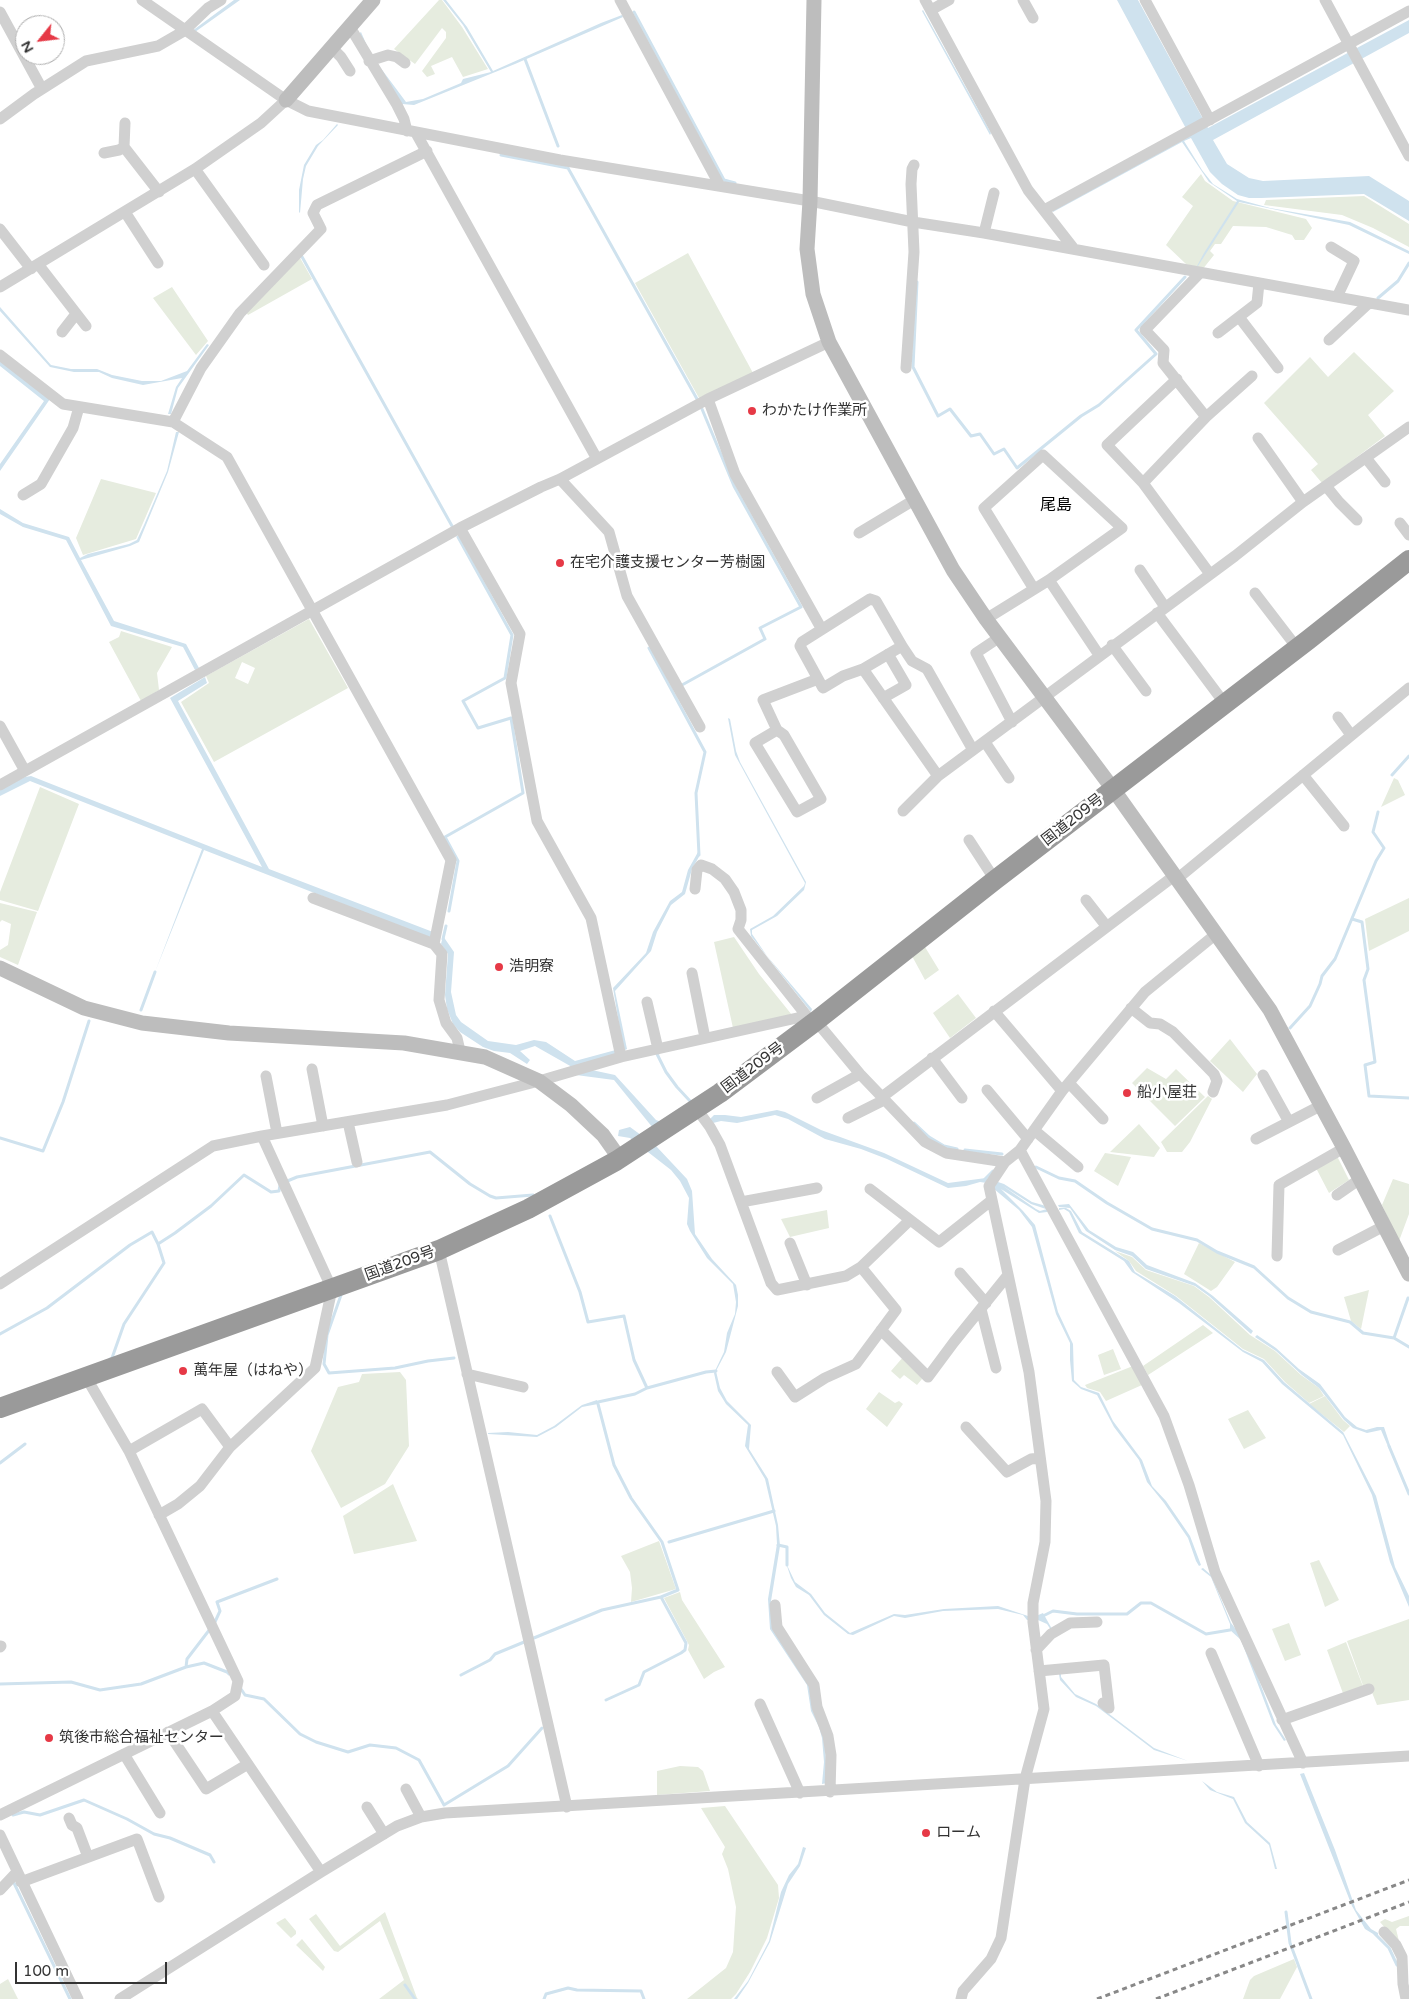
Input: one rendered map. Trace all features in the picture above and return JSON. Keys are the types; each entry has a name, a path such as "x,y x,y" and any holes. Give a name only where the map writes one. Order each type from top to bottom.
{"highway":[{"name":"国道209号","path":"0,1408 438,1250 528,1209 620,1159 696,1108 1298,648 1409,560"}],"street":[{"path":"142,0 184,31 286,100 308,111 560,160 810,201 913,222 984,233 1409,310"},
{"path":"0,119 42,89 86,62 158,46 184,31 208,8 222,0"},
{"path":"0,287 159,192 261,123 286,100 373,0"},
{"path":"620,0 720,186"},
{"path":"814,0 810,201 807,249 813,294 829,342 953,570 986,619 1176,877 1282,1031 1409,1274"},
{"path":"949,0 928,5 1028,190 1074,249"},
{"path":"1023,0 1033,18"},
{"path":"1145,0 1210,120"},
{"path":"1325,0 1409,156"},
{"path":"1044,210 1409,11"},
{"path":"0,12 42,89"},
{"path":"350,27 404,119 426,151 597,459"},
{"path":"332,48 341,56 350,71"},
{"path":"369,60 388,56 397,57 405,63"},
{"path":"124,124 124,147 159,192"},
{"path":"104,153 124,147"},
{"path":"173,422 201,368 240,313 321,229 313,212 317,205 426,151"},
{"path":"906,368 914,252 911,184 914,165"},
{"path":"195,169 264,265"},
{"path":"984,233 994,193"},
{"path":"125,212 158,263"},
{"path":"0,229 86,326"},
{"path":"1332,247 1354,261 1337,297"},
{"path":"1200,273 1145,330 1164,350 1163,363 1206,418"},
{"path":"1218,333 1257,303 1259,283"},
{"path":"1329,340 1370,303"},
{"path":"62,332 76,314"},
{"path":"1239,317 1278,368"},
{"path":"0,784 460,528 540,487 560,479 708,399 829,342"},
{"path":"0,355 63,404 173,422 227,457 451,860 434,944"},
{"path":"1143,483 1206,418 1252,376"},
{"path":"1176,379 1108,445 1143,483 1210,574"},
{"path":"708,399 735,474 821,628"},
{"path":"23,495 41,484 74,428 79,407"},
{"path":"903,811 938,776 1210,574 1303,502 1409,427"},
{"path":"1258,438 1303,502"},
{"path":"986,619 1034,589 1048,580 1122,528 1043,455 984,508 1034,589"},
{"path":"1366,458 1385,482"},
{"path":"560,479 610,532 628,596 700,728"},
{"path":"1326,486 1357,520"},
{"path":"859,533 914,500"},
{"path":"1400,523 1409,534"},
{"path":"460,528 520,634 511,684 537,821 591,918 620,1057"},
{"path":"1140,570 1161,610 1225,704"},
{"path":"1048,580 1099,655"},
{"path":"1255,593 1298,648"},
{"path":"902,646 864,669 843,676 822,688 800,646 802,642 821,628 870,598 876,601 912,661 926,669 973,750"},
{"path":"1000,637 976,653 1012,722"},
{"path":"1112,645 1146,691"},
{"path":"883,698 906,684 888,654"},
{"path":"864,669 938,776"},
{"path":"777,730 755,743 797,812 821,799 784,735 777,730 762,700 818,679"},
{"path":"848,1118 883,1098 994,1011 1176,877 1409,688"},
{"path":"1338,716 1351,735"},
{"path":"0,726 24,771"},
{"path":"985,742 1009,778"},
{"path":"1302,775 1344,826"},
{"path":"969,840 995,880"},
{"path":"695,889 697,870 702,865 712,869 725,879 734,892 741,910 741,920 738,929 811,1020 925,1142 946,1153 1005,1162"},
{"path":"313,898 434,944 442,954 439,1000 446,1023 457,1038 460,1051"},
{"path":"1086,900 1106,927"},
{"path":"961,1999 963,1991 991,1959 1001,1938 1025,1779 1044,1709 1036,1650 1033,1603 1045,1542 1046,1501 1028,1372 989,1186 1005,1162 1020,1150 1066,1087 1145,992 1216,934"},
{"path":"0,968 84,1008 142,1024 229,1033 404,1043 460,1051 485,1057 539,1082 571,1105 603,1135 620,1159"},
{"path":"692,973 706,1038"},
{"path":"647,1002 658,1049"},
{"path":"1131,1008 1150,1023 1160,1024 1173,1032 1214,1074 1218,1081 1213,1092"},
{"path":"994,1011 1066,1087 1103,1119"},
{"path":"0,1284 213,1146 277,1133 447,1105 539,1082 620,1057 706,1038 811,1020"},
{"path":"932,1058 962,1098"},
{"path":"312,1069 323,1126"},
{"path":"817,1098 860,1074"},
{"path":"1263,1075 1289,1122"},
{"path":"266,1076 277,1133"},
{"path":"987,1090 1030,1135 1078,1167"},
{"path":"1256,1139 1322,1105"},
{"path":"696,1108 720,1145 771,1283 777,1290 846,1276 861,1267 910,1220"},
{"path":"348,1122 356,1162"},
{"path":"159,1515 178,1504 200,1486 230,1447 315,1368 332,1288 262,1136"},
{"path":"1277,1256 1279,1185 1344,1148"},
{"path":"1020,1150 1164,1416 1189,1484 1215,1572 1303,1763"},
{"path":"1337,1194 1360,1179"},
{"path":"741,1202 817,1188"},
{"path":"870,1189 939,1242 992,1200"},
{"path":"1338,1250 1384,1226"},
{"path":"790,1243 807,1285"},
{"path":"438,1250 567,1807"},
{"path":"777,1372 795,1397 836,1372 856,1364 896,1310 861,1267"},
{"path":"960,1273 984,1306 996,1368"},
{"path":"881,1330 928,1377 1008,1275"},
{"path":"467,1374 523,1387"},
{"path":"0,1815 212,1711 235,1696 238,1680 130,1451 86,1376"},
{"path":"130,1451 202,1409 230,1447"},
{"path":"966,1427 1007,1472 1031,1460 1040,1458"},
{"path":"775,1605 778,1627 814,1685 817,1707 828,1736 831,1755 830,1792"},
{"path":"1036,1650 1051,1634 1070,1624 1097,1622"},
{"path":"1211,1653 1259,1766"},
{"path":"1039,1671 1104,1665 1110,1708 1103,1703"},
{"path":"1282,1720 1369,1689"},
{"path":"760,1704 800,1793"},
{"path":"212,1711 321,1872"},
{"path":"168,1732 206,1789 248,1764"},
{"path":"124,1754 160,1813"},
{"path":"120,1999 397,1826 421,1817 445,1813 830,1792 1409,1756"},
{"path":"406,1789 421,1817"},
{"path":"367,1807 384,1834"},
{"path":"69,1818 72,1825 77,1828 88,1857"},
{"path":"0,1835 78,1999"},
{"path":"0,1890 19,1877 88,1857 136,1839 159,1897"},
{"path":"1384,1932 1396,1945 1402,1957 1406,1999"}],"shaded area":[{"path":"439,0 442,0 462,27 488,69 463,77 452,57 431,66 435,74 427,77 422,71 446,38 446,32 442,28 415,64 394,49"},
{"path":"1201,174 1205,181 1233,201 1306,219 1312,228 1304,240 1295,240 1292,235 1266,227 1233,226 1221,244 1215,244 1210,251 1214,255 1202,270 1186,264 1166,245 1193,206 1182,197"},
{"path":"1364,196 1409,224 1409,247 1373,228 1342,215 1264,205 1266,200"},
{"path":"688,253 753,373 699,398 635,283"},
{"path":"299,256 312,279 248,315 246,312"},
{"path":"172,287 208,341 196,355 153,298"},
{"path":"1354,352 1394,391 1368,415 1385,436 1322,483 1311,470 1318,464 1264,403 1310,357 1328,377"},
{"path":"101,479 156,493 136,539 83,555 76,538"},
{"path":"309,619 348,688 214,762 181,702 209,683 206,676","holes":["242,662 255,668 248,684 235,678"]},
{"path":"121,631 172,647 157,673 159,690 141,701 109,642 119,637"},
{"path":"1394,778 1398,780 1405,795 1381,807"},
{"path":"40,787 79,804 38,911 0,900 0,892"},
{"path":"1409,898 1409,931 1369,951 1365,919"},
{"path":"0,903 37,912 18,965 0,957 0,950 8,945 11,924 2,920 0,922"},
{"path":"734,937 759,974 792,1015 733,1028 714,942"},
{"path":"925,947 939,970 925,980 912,956"},
{"path":"958,994 976,1018 950,1038 933,1013"},
{"path":"1230,1039 1257,1074 1243,1092 1210,1061"},
{"path":"1147,1068 1166,1079 1176,1069 1205,1097 1175,1126 1132,1083"},
{"path":"1208,1096 1212,1099 1190,1142 1182,1152 1167,1152 1161,1142"},
{"path":"1139,1124 1160,1148 1154,1157 1110,1152"},
{"path":"1105,1153 1131,1157 1118,1186 1094,1171"},
{"path":"1337,1156 1349,1180 1329,1193 1316,1168"},
{"path":"1393,1179 1409,1184 1409,1214 1399,1241 1382,1205"},
{"path":"827,1210 829,1228 790,1237 781,1219"},
{"path":"1199,1243 1235,1262 1217,1287 1211,1291 1184,1274"},
{"path":"1115,1251 1132,1257 1146,1270 1194,1286 1209,1297 1250,1335 1275,1351 1301,1375 1319,1388 1324,1396 1309,1403 1285,1382 1264,1359 1243,1349 1176,1296 1136,1271 1129,1261"},
{"path":"1369,1290 1361,1329 1351,1321 1344,1297"},
{"path":"1203,1325 1213,1333 1148,1375 1143,1366"},
{"path":"1113,1349 1121,1369 1104,1375 1098,1355"},
{"path":"904,1356 922,1379 917,1385 904,1375 900,1379 891,1371"},
{"path":"1133,1366 1142,1385 1106,1401 1100,1392 1087,1388 1085,1385"},
{"path":"400,1372 406,1380 409,1446 385,1484 341,1508 311,1451 338,1387 359,1382 362,1374"},
{"path":"879,1392 895,1403 899,1401 903,1404 887,1427 866,1409"},
{"path":"1325,1396 1343,1420 1350,1426 1344,1432 1309,1404"},
{"path":"1248,1410 1266,1438 1244,1449 1228,1419"},
{"path":"393,1484 417,1541 354,1554 343,1516"},
{"path":"659,1541 676,1589 631,1602 630,1572 621,1556"},
{"path":"1319,1560 1339,1600 1325,1607 1310,1563"},
{"path":"680,1592 682,1600 725,1667 704,1679 688,1650 689,1645 664,1598"},
{"path":"1409,1619 1409,1700 1377,1705 1371,1690 1365,1691 1347,1641"},
{"path":"1289,1623 1301,1655 1285,1661 1272,1629"},
{"path":"1346,1642 1364,1689 1344,1696 1327,1650"},
{"path":"680,1766 698,1767 703,1771 710,1791 657,1795 657,1771"},
{"path":"725,1806 778,1885 779,1898 767,1938 750,1972 736,1994 731,1999 687,1999 726,1968 733,1952 736,1907 728,1869 722,1854 725,1847 701,1808"},
{"path":"385,1912 418,1999 379,1999 404,1980 380,1921 338,1952 334,1951 309,1919 316,1914 340,1946"},
{"path":"1409,1916 1409,1926 1400,1926 1396,1929 1398,1943 1380,1922 1385,1919 1392,1922"},
{"path":"285,1918 296,1931 296,1934 291,1938 276,1923"},
{"path":"302,1939 325,1967 323,1971 296,1945"},
{"path":"1294,1959 1297,1967 1280,1999 1243,1999 1250,1980 1254,1976"},
{"path":"8,1979 18,1999 0,1999 0,1984"}],"water":[{"path":"234,0 240,0 195,32 192,31"},
{"path":"443,0 446,0 467,27 493,71 601,23 622,15 623,17 414,105 402,104 357,35 361,32 371,55 406,102 423,99 461,83 463,79 491,72 463,25"},
{"path":"1117,0 1138,0 1208,128 1409,20 1409,33 1213,140 1227,164 1249,178 1263,181 1369,176 1409,201 1409,221 1364,194 1261,198 1249,198 1238,195 1222,184 1210,172 1191,138 1184,141 1213,184 1237,199 1270,208 1350,222 1409,251 1409,254 1349,225 1239,202 1197,266 1237,201 1209,182 1182,142 1053,212 1051,209 1190,136"},
{"path":"922,11 991,133 990,135"},
{"path":"337,124 318,146 306,166 300,213 299,190 304,165 316,145"},
{"path":"0,307 51,365 71,369 97,369 112,375 142,381 161,381 187,371 207,344 209,345 178,388 171,414 168,414 176,387 182,378 143,385 112,378 99,372 74,372 50,367 0,311"},
{"path":"0,359 50,399 0,471 0,464 44,401 0,366"},
{"path":"176,432 179,432 168,472 139,542 81,560 114,621 186,644 199,668 195,670 183,647 111,626 66,540 23,527 0,514 0,509 23,523 69,537 80,558 88,554 129,544 137,540 167,471"},
{"path":"205,677 207,683 178,701 269,869 433,932 430,938 204,850 155,972 202,849 30,781 0,796 0,790 25,777 31,776 262,867 170,698"},
{"path":"728,718 730,719 740,762 806,882 804,890 777,916 752,930 752,934 767,956 812,1009 811,1012 751,936 750,929 773,916 805,883 735,755"},
{"path":"698,852 700,855 692,869 685,894 671,905 657,932 651,951 615,991 627,1049 587,1069 615,1075 656,1120 664,1123 653,1128 614,1080 576,1075 572,1067 535,1046 520,1051 530,1060 527,1064 510,1053 494,1051 483,1047 460,1032 453,1024 447,1009 445,995 448,954 441,944 443,936 454,952 451,992 456,1015 461,1022 488,1041 516,1045 534,1040 546,1042 575,1061 623,1048 613,988 646,953 653,932 670,901 682,892 688,870"},
{"path":"777,1110 821,1130 884,1153 948,1183 986,1178 1004,1184 1032,1202 1046,1206 1046,1209 1031,1204 1003,1186 1036,1209 1040,1211 1047,1209 1047,1212 1039,1213 1001,1189 1035,1225 1058,1312 1073,1344 1074,1380 1081,1387 1099,1393 1113,1421 1142,1460 1152,1486 1166,1501 1190,1536 1201,1565 1199,1566 1196,1561 1188,1538 1147,1482 1139,1460 1114,1427 1097,1395 1081,1389 1072,1381 1070,1343 1056,1314 1032,1227 1019,1210 987,1183 980,1182 948,1188 887,1159 861,1149 825,1139 788,1119 775,1115 737,1123 721,1121 713,1123 710,1119 714,1115 741,1117"},
{"path":"630,1127 656,1146 687,1179 692,1191 695,1234 712,1259 736,1285 738,1306 726,1352 716,1371 720,1388 727,1401 751,1425 749,1449 768,1479 778,1525 780,1546 771,1601 772,1628 807,1680 825,1740 827,1783 822,1784 824,1762 822,1738 811,1711 807,1685 770,1629 768,1599 777,1544 776,1526 765,1479 745,1446 748,1425 726,1404 718,1391 714,1373 724,1352 727,1333 735,1314 736,1302 733,1284 707,1258 690,1231 687,1224 689,1198 680,1181 671,1170 630,1138 618,1136 619,1130"},
{"path":"1069,1204 1089,1230 1116,1247 1133,1252 1147,1265 1195,1283 1253,1331 1251,1334 1209,1296 1195,1286 1146,1269 1132,1256 1115,1250 1086,1231 1070,1208 1059,1207 1058,1205"},
{"path":"1059,1208 1066,1208 1071,1211 1082,1232 1129,1261 1135,1272 1175,1296 1243,1350 1264,1360 1284,1382 1343,1432 1376,1496 1395,1567 1409,1596 1409,1607 1390,1562 1372,1495 1343,1435 1282,1384 1262,1362 1243,1352 1179,1303 1132,1272 1124,1261 1079,1233 1069,1212 1064,1209 1059,1210"},
{"path":"1257,1335 1320,1384 1345,1417 1357,1427 1366,1430 1384,1427 1391,1448 1389,1449 1381,1430 1367,1433 1353,1428 1344,1420 1319,1388 1276,1351 1255,1337"},
{"path":"597,1400 598,1404 582,1407 556,1427 537,1437 488,1434 508,1432 537,1435 554,1426 582,1405"},
{"path":"786,1563 795,1582 811,1594 825,1613 850,1633 894,1614 905,1615 944,1609 998,1606 1028,1616 1036,1616 1043,1613 1052,1629 1047,1624 1038,1620 1027,1620 1023,1615 998,1609 943,1611 905,1618 894,1616 853,1635 848,1634 824,1615 809,1595 796,1587"},
{"path":"1203,1568 1211,1575 1231,1623 1243,1638 1276,1725 1286,1740 1284,1741 1273,1724 1241,1640 1230,1630 1230,1624 1211,1577 1201,1569"},
{"path":"1059,1674 1061,1674 1061,1677 1075,1694 1096,1704 1154,1748 1188,1761 1154,1750 1096,1706 1076,1697 1060,1680"},
{"path":"1304,1773 1335,1850 1356,1910 1371,1929 1378,1933 1378,1937 1365,1929 1352,1906 1300,1774"},
{"path":"1202,1781 1217,1792 1234,1797 1247,1822 1270,1843 1277,1869 1275,1869 1269,1845 1245,1823 1233,1799 1210,1790"},
{"path":"803,1847 806,1848 800,1866 788,1884 770,1942 748,1983 737,1999 734,1999 748,1981 769,1941 781,1892 789,1875 798,1864"}],"waterway":[{"path":"634,12 724,180 735,183"},
{"path":"525,59 558,146"},
{"path":"501,155 568,168 697,399"},
{"path":"301,255 452,526"},
{"path":"1378,298 1398,281 1409,263"},
{"path":"917,282 913,367 938,416 950,409 971,436 980,434 994,454 1004,449 1017,468 1081,416 1099,405 1156,354 1136,330 1185,277"},
{"path":"682,685 765,639 760,628 801,607 734,486 702,409"},
{"path":"449,911 458,861 445,837 523,793 511,718 478,728 463,701 505,678 512,635 458,537"},
{"path":"649,648 705,752 696,793 699,855"},
{"path":"1392,775 1409,756"},
{"path":"1290,1028 1310,1006 1322,976 1335,959 1376,861 1384,848 1373,832 1378,812"},
{"path":"1352,919 1362,922 1368,969 1364,980 1375,1062 1365,1065 1369,1096 1409,1098"},
{"path":"443,939 446,926"},
{"path":"141,1010 155,972"},
{"path":"0,1138 43,1151 63,1102 89,1021"},
{"path":"656,1052 666,1072 677,1087 693,1102"},
{"path":"914,1123 929,1137 944,1146 957,1149"},
{"path":"965,1150 1002,1154"},
{"path":"285,1182 297,1177 430,1152 470,1184 490,1196 496,1198 533,1195"},
{"path":"1036,1167 1059,1178 1075,1181 1107,1203 1152,1229 1197,1240 1217,1252 1254,1267 1288,1298 1311,1312 1350,1322 1363,1333 1394,1338 1409,1347"},
{"path":"985,1179 993,1171"},
{"path":"0,1334 47,1308 130,1245 152,1232 158,1244 175,1233 211,1206 244,1175 271,1192 279,1191 280,1185"},
{"path":"550,1216 580,1292 588,1322 624,1316 634,1360 647,1388 635,1394 598,1402"},
{"path":"110,1359 124,1324 164,1263 158,1244"},
{"path":"341,1295 327,1335 324,1364 329,1373 395,1368 454,1358"},
{"path":"1394,1338 1408,1298"},
{"path":"647,1388 716,1371"},
{"path":"598,1404 614,1465 631,1498 662,1542 678,1590 661,1597 686,1643 685,1650 681,1653 644,1672 639,1685 606,1700"},
{"path":"0,1463 25,1444"},
{"path":"1389,1446 1409,1494"},
{"path":"669,1542 774,1511"},
{"path":"778,1545 787,1547 787,1565"},
{"path":"214,1624 220,1611 217,1602 277,1579"},
{"path":"461,1675 490,1660 495,1654 602,1610 661,1597"},
{"path":"1041,1617 1053,1611 1077,1614 1127,1614 1141,1603 1151,1603 1206,1634 1230,1630"},
{"path":"186,1667 187,1659 210,1629"},
{"path":"0,1684 71,1682 100,1690 141,1684 186,1667 204,1663 229,1674"},
{"path":"241,1689 245,1695 264,1699 300,1734 316,1742 348,1752 370,1745 396,1748 419,1760 444,1805 508,1766 542,1728"},
{"path":"13,1815 24,1812 40,1815 84,1800 127,1819 154,1834 170,1838 210,1855 214,1862"},
{"path":"14,1883 70,1999"},
{"path":"1286,1912 1290,1943 1311,1999"},
{"path":"1375,1934 1389,1948 1397,1965"},
{"path":"405,1985 415,1999"},
{"path":"544,1999 546,1994 568,1988 577,1990 641,1991 644,1999"}],"railway":[{"path":"1097,1999 1409,1880"},
{"path":"1156,1999 1409,1902"}],"place":[{"name":"わかたけ作業所","path":"752,411"},
{"name":"在宅介護支援センター芳樹園","path":"560,563"},
{"name":"浩明寮","path":"499,967"},
{"name":"船小屋荘","path":"1127,1093"},
{"name":"萬年屋（はねや）","path":"183,1371"},
{"name":"筑後市総合福祉センター","path":"49,1738"},
{"name":"ローム","path":"926,1833"}],"district":[{"name":"尾島","path":"1056,506"}]}
